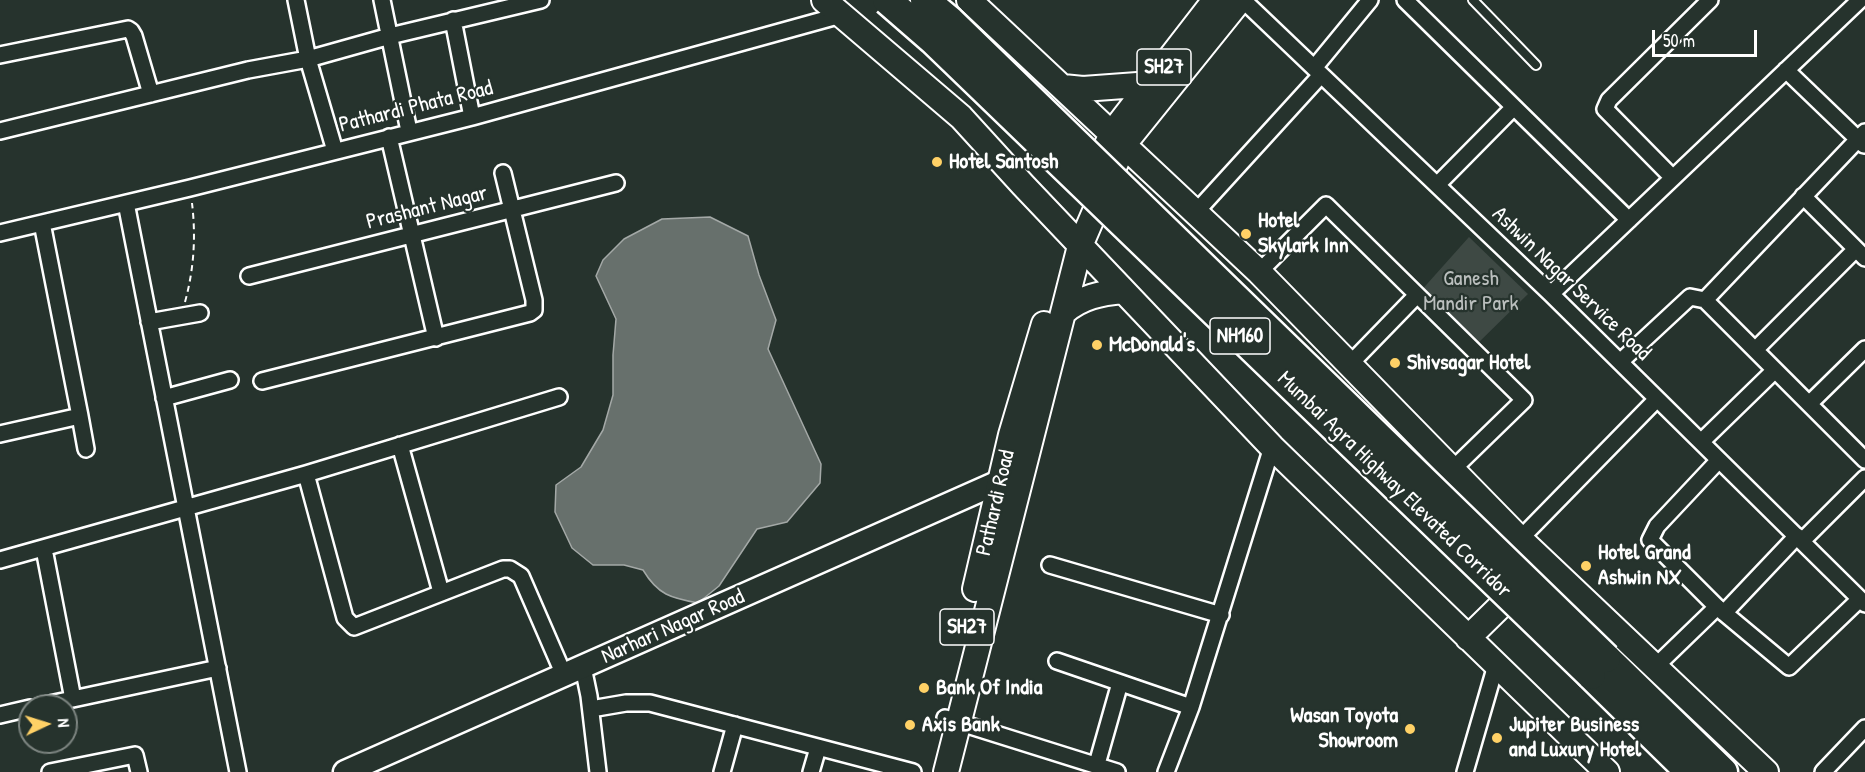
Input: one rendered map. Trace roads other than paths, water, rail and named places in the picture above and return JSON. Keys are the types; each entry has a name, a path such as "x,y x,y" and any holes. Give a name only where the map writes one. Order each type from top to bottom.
{"highway":[{"name":"Mumbai Agra Highway Elevated Corridor","path":"887,0 950,57 1690,772"},
{"name":"Mumbai Agra Highway Elevated Corridor","path":"925,0 1723,772"}],"main road":[{"path":"969,0 1259,272 1520,539 1766,772"},
{"name":"SH27","path":"1076,241 1118,139 1151,84 1215,0"},
{"path":"1118,139 1241,0"},
{"path":"833,7 961,117 1272,447 1607,772"},
{"path":"1063,87 1083,89 1151,84"},
{"path":"930,772 951,720 1011,481 1064,312 1076,241"},
{"name":"Pathardi Road","path":"1011,481 1011,435 1076,241"},
{"path":"1064,312 1079,300 1123,291"},
{"path":"1468,638 1546,563"},
{"path":"946,772 951,720"}],"street":[{"path":"296,0 308,58 335,151"},
{"path":"382,0 409,131"},
{"path":"0,131 248,70 308,58 453,21 503,4 541,0"},
{"name":"Ashwin Nagar Service Road","path":"1241,0 1551,294 1862,601"},
{"path":"1196,212 1318,72 1370,0"},
{"path":"1405,0 1629,220"},
{"path":"1673,178 1605,109 1609,100 1710,0"},
{"path":"1551,294 1860,0"},
{"name":"Pathardi Phata Road","path":"0,233 472,117 833,7"},
{"path":"453,21 472,117"},
{"path":"0,55 128,29 134,36 151,94"},
{"path":"1705,300 1803,196 1862,139 1786,70"},
{"path":"1437,185 1514,107"},
{"path":"389,137 436,338"},
{"path":"262,381 436,338 534,310 534,300 503,173"},
{"name":"Prashant Nagar","path":"249,276 616,183"},
{"path":"1755,350 1860,253 1803,196"},
{"path":"126,203 238,772"},
{"path":"1259,272 1326,205 1524,400 1452,470"},
{"path":"42,223 86,449"},
{"path":"1349,365 1417,295"},
{"path":"1620,362 1690,297 1705,300 1865,460"},
{"path":"149,322 200,313"},
{"path":"1809,404 1865,349"},
{"path":"1701,442 1775,370"},
{"path":"164,398 230,380"},
{"path":"0,560 306,474 559,397"},
{"path":"1520,539 1657,399"},
{"path":"0,434 80,416"},
{"path":"400,445 441,592"},
{"path":"1166,772 1191,707 1272,447"},
{"path":"1719,460 1657,526 1650,540 1720,610 1789,667 1862,601"},
{"path":"306,474 345,618 354,627 503,569 510,568 521,576 574,671 591,709 598,772"},
{"path":"1655,667 1865,478"},
{"name":"Narhari Nagar Road","path":"345,772 1011,481"},
{"path":"44,549 72,694"},
{"path":"1050,565 1221,615"},
{"path":"1058,661 1191,707"},
{"path":"1466,772 1496,665"},
{"path":"78,698 218,668"},
{"path":"1096,764 1119,683"},
{"path":"591,709 626,703 650,703 913,772"},
{"path":"0,714 18,710"},
{"path":"951,720 1117,772"},
{"path":"722,772 735,725"},
{"path":"1823,772 1865,728"},
{"path":"811,772 818,748"},
{"path":"51,772 135,755 139,772"}],"lane":[{"path":"1473,0 1536,65"}],"place":[{"name":"Hotel Santosh","path":"937,162"},
{"name":"Hotel Skylark Inn","path":"1246,234"},
{"name":"McDonald's","path":"1097,345"},
{"name":"Shivsagar Hotel","path":"1395,363"},
{"name":"Hotel Grand Ashwin NX","path":"1586,566"},
{"name":"Bank Of India","path":"924,688"},
{"name":"Axis Bank","path":"910,725"},
{"name":"Wasan Toyota Showroom","path":"1410,729"},
{"name":"Jupiter Business and Luxury Hotel","path":"1497,738"}],"park label":[{"name":"Ganesh Mandir Park","path":"1471,292"}]}
